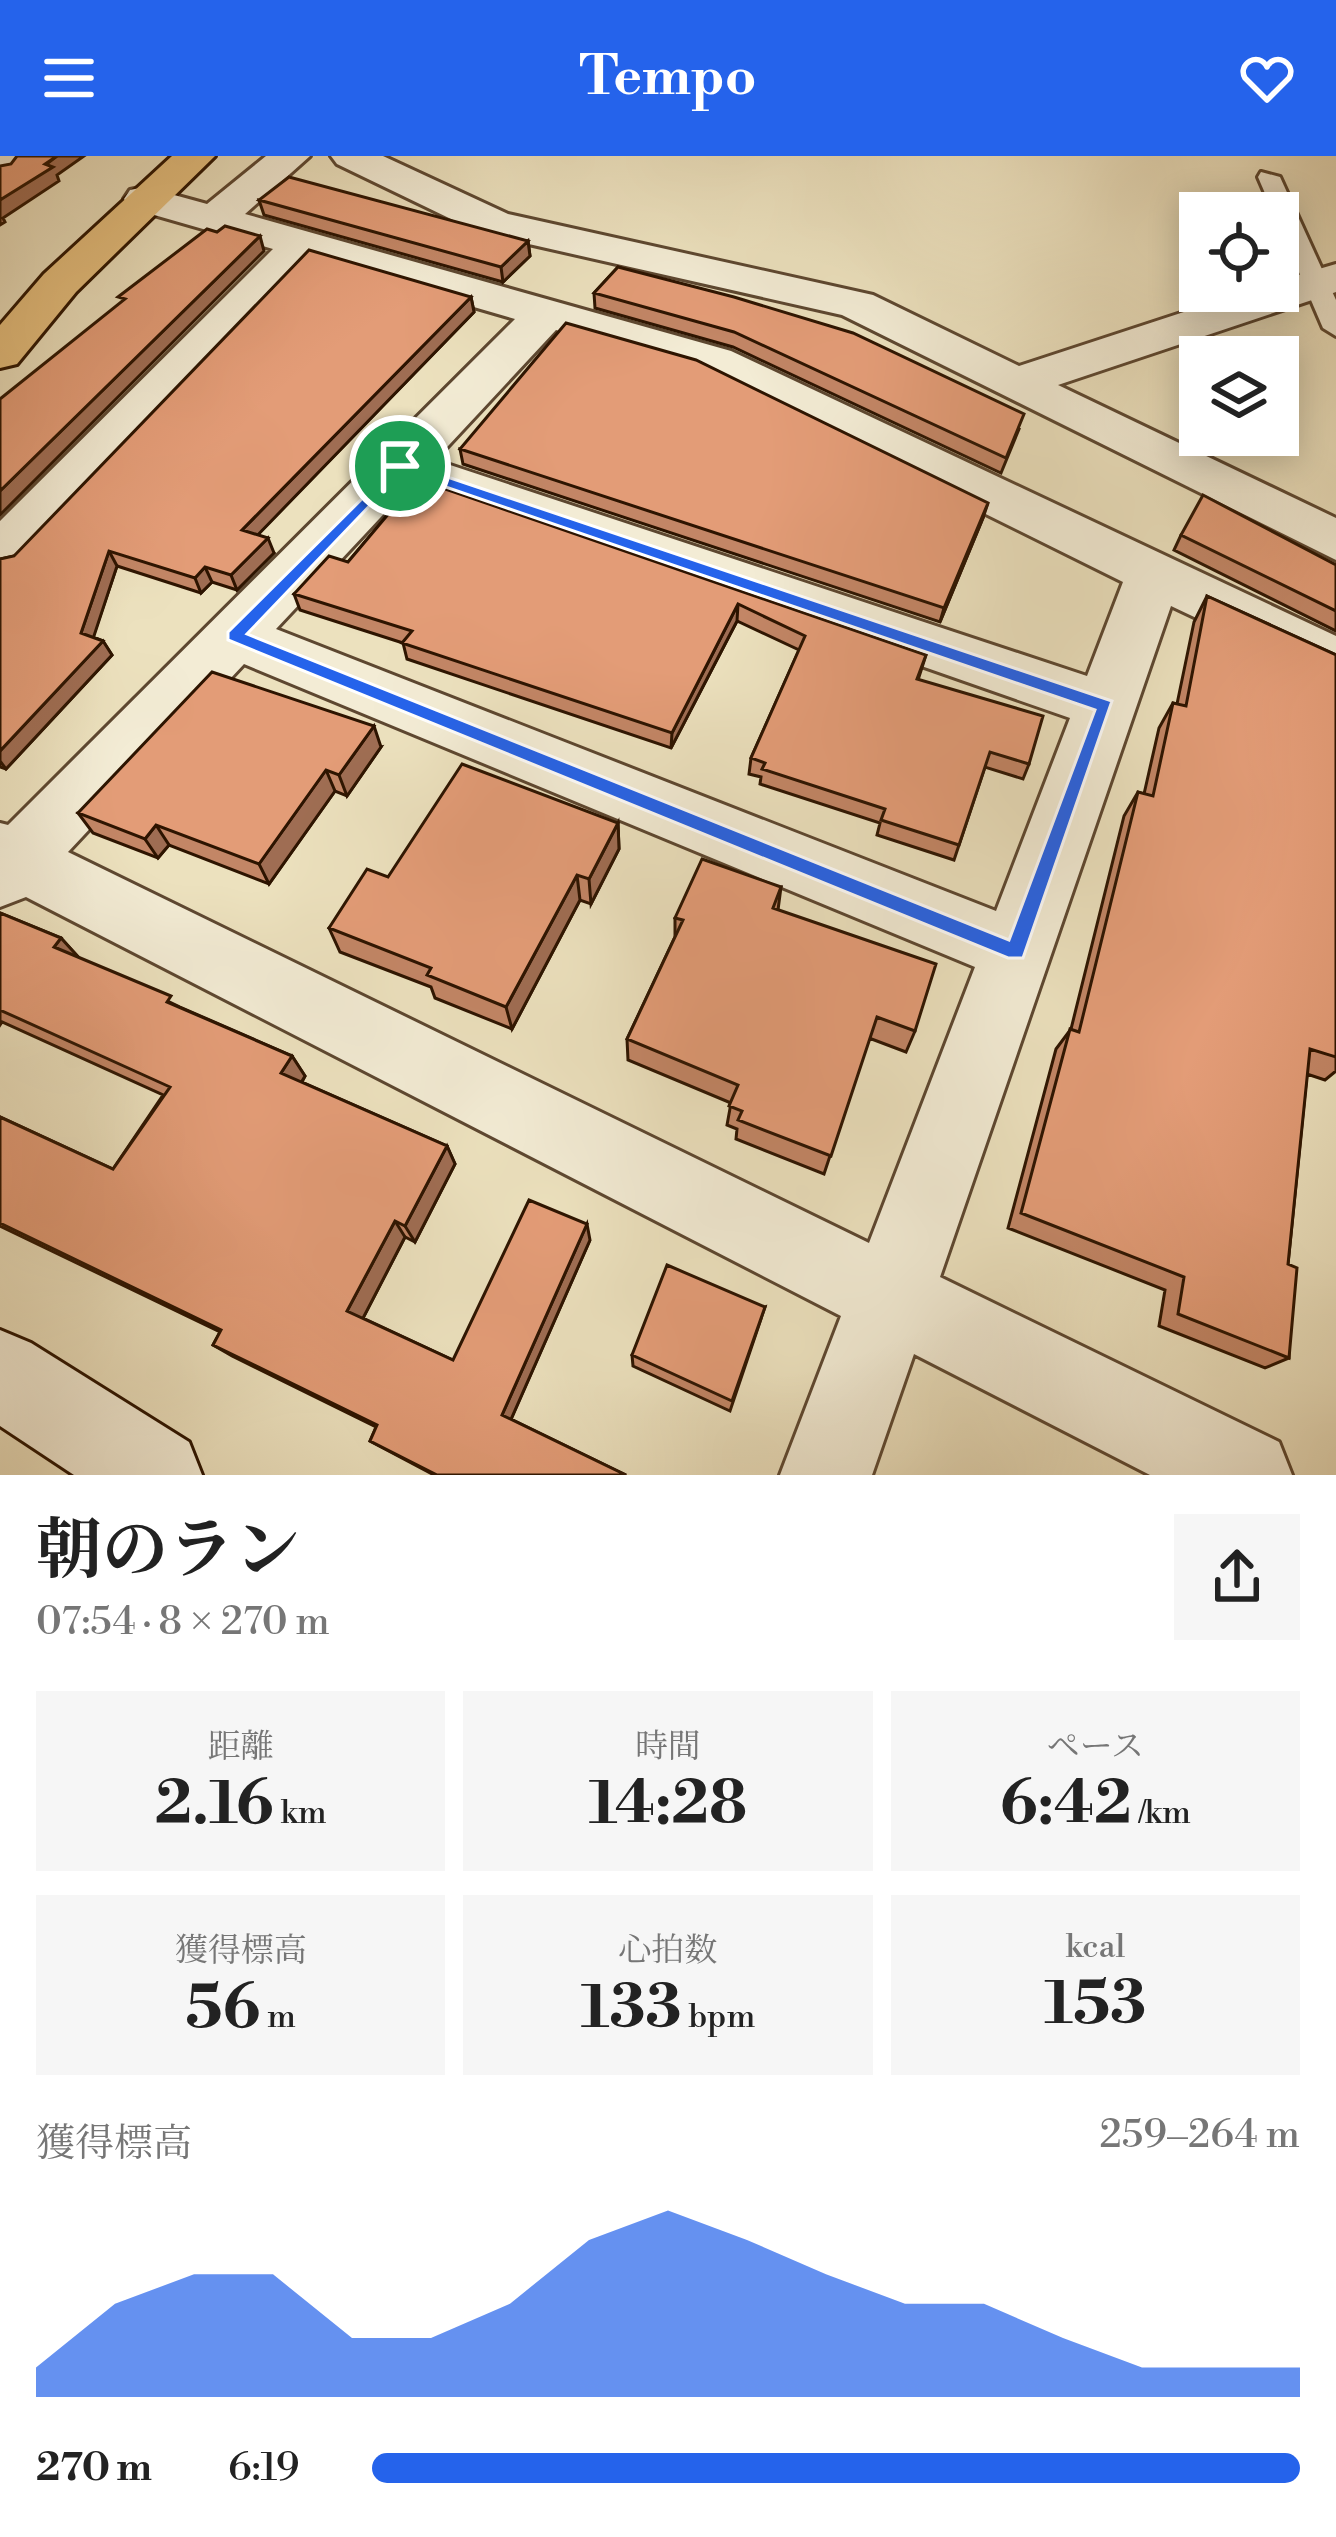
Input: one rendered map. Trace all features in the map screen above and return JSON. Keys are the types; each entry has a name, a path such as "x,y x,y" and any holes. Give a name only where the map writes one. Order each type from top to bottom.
{"main road":[{"path":"0,354 60,283 195,156"},
{"path":"0,319 60,283"}],"street":[{"path":"0,167 14,156"},
{"path":"214,219 290,156"},
{"path":"351,156 495,224 857,305 1336,541"},
{"path":"145,200 714,361 1336,662"},
{"path":"0,554 304,243"},
{"path":"1018,382 1326,281"},
{"path":"545,315 6,863 1246,1475"},
{"path":"400,466 1105,706"},
{"path":"826,1475 1154,574"},
{"path":"234,636 1016,952"},
{"path":"0,1374 156,1475"}],"lane":[{"path":"1269,177 1326,281 1336,328"}],"building":[{"path":"17,156 57,156 45,164 53,167 0,200 0,166 11,164"},
{"path":"289,177 528,241 501,267 259,200"},
{"path":"225,226 260,236 0,491 0,399 125,299 118,297 207,229 217,232"},
{"path":"309,250 471,297 242,530 268,538 231,575 205,567 195,578 109,551 81,633 103,641 0,751 0,559 14,556"},
{"path":"618,267 853,333 1024,414 1006,458 734,332 594,293"},
{"path":"566,323 696,360 988,503 944,608 460,449"},
{"path":"428,483 926,655 917,679 1043,716 1029,764 990,752 959,845 881,820 885,809 762,769 765,763 751,758 805,636 738,604 672,733 402,643 412,631 294,594 329,556 348,562 401,499 411,502"},
{"path":"1203,495 1336,565 1336,611 1181,535"},
{"path":"1207,596 1336,655 1336,1057 1310,1049 1288,1264 1297,1268 1289,1358 1178,1314 1184,1277 1021,1213 1070,1029 1079,1032 1138,792 1153,796 1173,703 1186,706"},
{"path":"212,672 374,726 339,775 326,770 259,864 156,825 145,839 78,813"},
{"path":"462,764 618,823 589,879 577,875 506,1007 427,975 431,968 329,928 367,869 388,877"},
{"path":"702,859 781,887 773,908 936,964 915,1031 877,1017 831,1156 738,1120 742,1111 729,1106 738,1085 627,1039 683,920 675,918"},
{"path":"0,913 61,938 54,947 171,996 167,1002 292,1056 281,1073 447,1146 405,1226 395,1221 347,1311 453,1360 529,1200 587,1224 502,1415 626,1475 437,1475 370,1441 377,1425 213,1345 221,1330 0,1223 0,1117 113,1169 170,1087 0,1010"},
{"path":"667,1265 765,1307 732,1401 632,1355"}],"route":[{"path":"400,466 1105,706 1016,952 234,636 400,466"}]}
